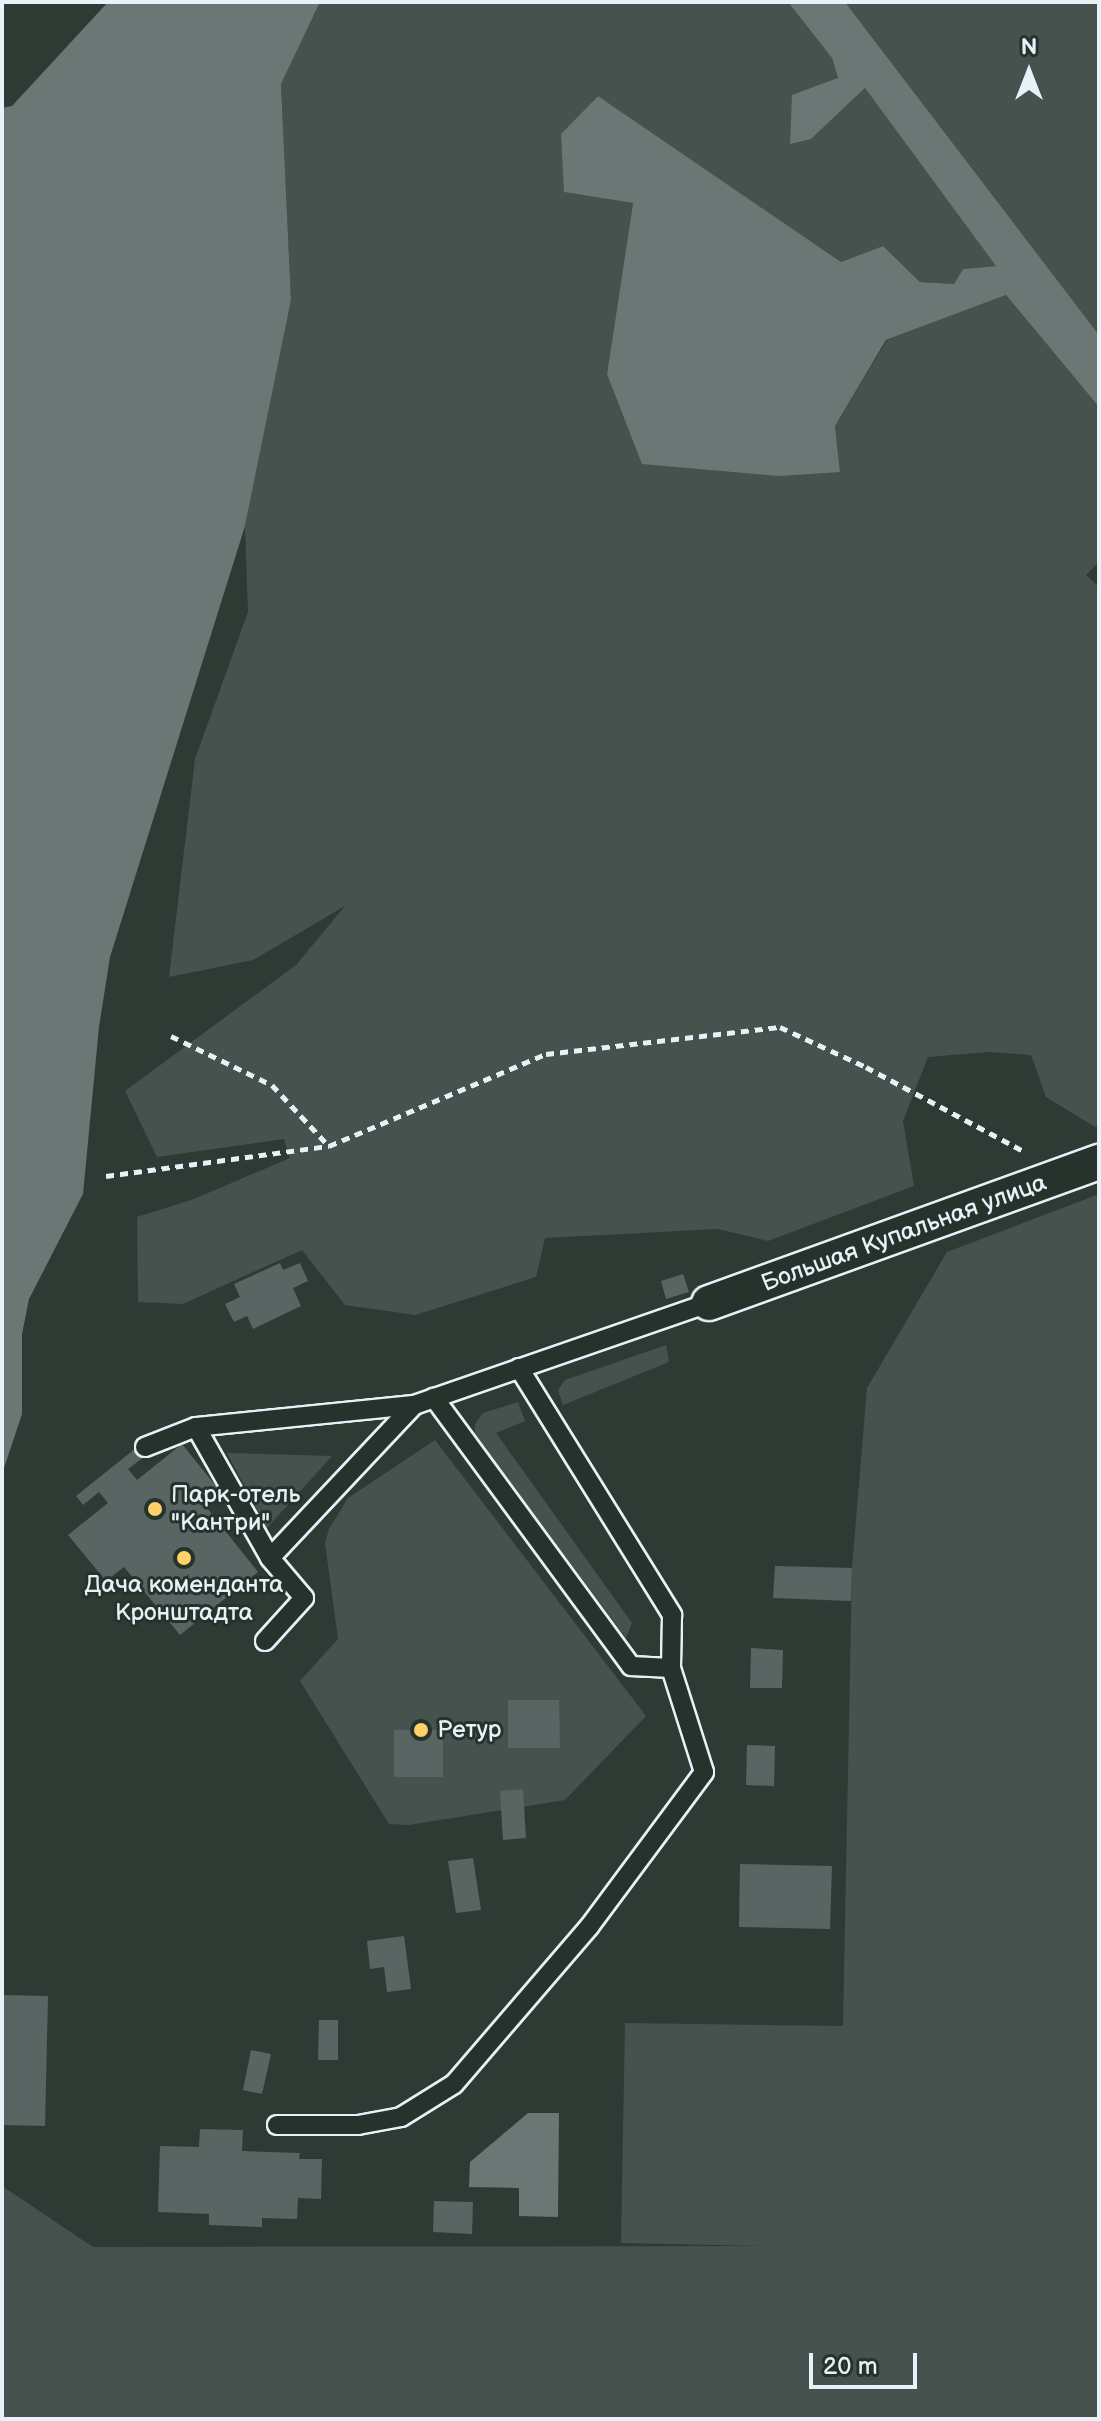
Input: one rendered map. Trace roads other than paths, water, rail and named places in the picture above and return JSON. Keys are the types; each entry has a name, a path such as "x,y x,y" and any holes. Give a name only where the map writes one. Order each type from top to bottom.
{"street":[{"name":"Большая Купальная улица","path":"709,1303 1099,1162"}],"lane":[{"path":"145,1447 196,1427 414,1405 709,1303"},
{"path":"277,2125 358,2125 401,2117 454,2084 483,2055 589,1927 704,1772 671,1668 672,1615 519,1368"},
{"path":"434,1398 631,1666 671,1668"},
{"path":"270,1558 414,1405"},
{"path":"196,1427 270,1558 304,1598 265,1641"}],"place":[{"name":"Парк-отель \"Кантри\"","path":"155,1509"},
{"name":"Дача коменданта Кронштадта","path":"184,1558"},
{"name":"Ретур","path":"421,1730"}]}
